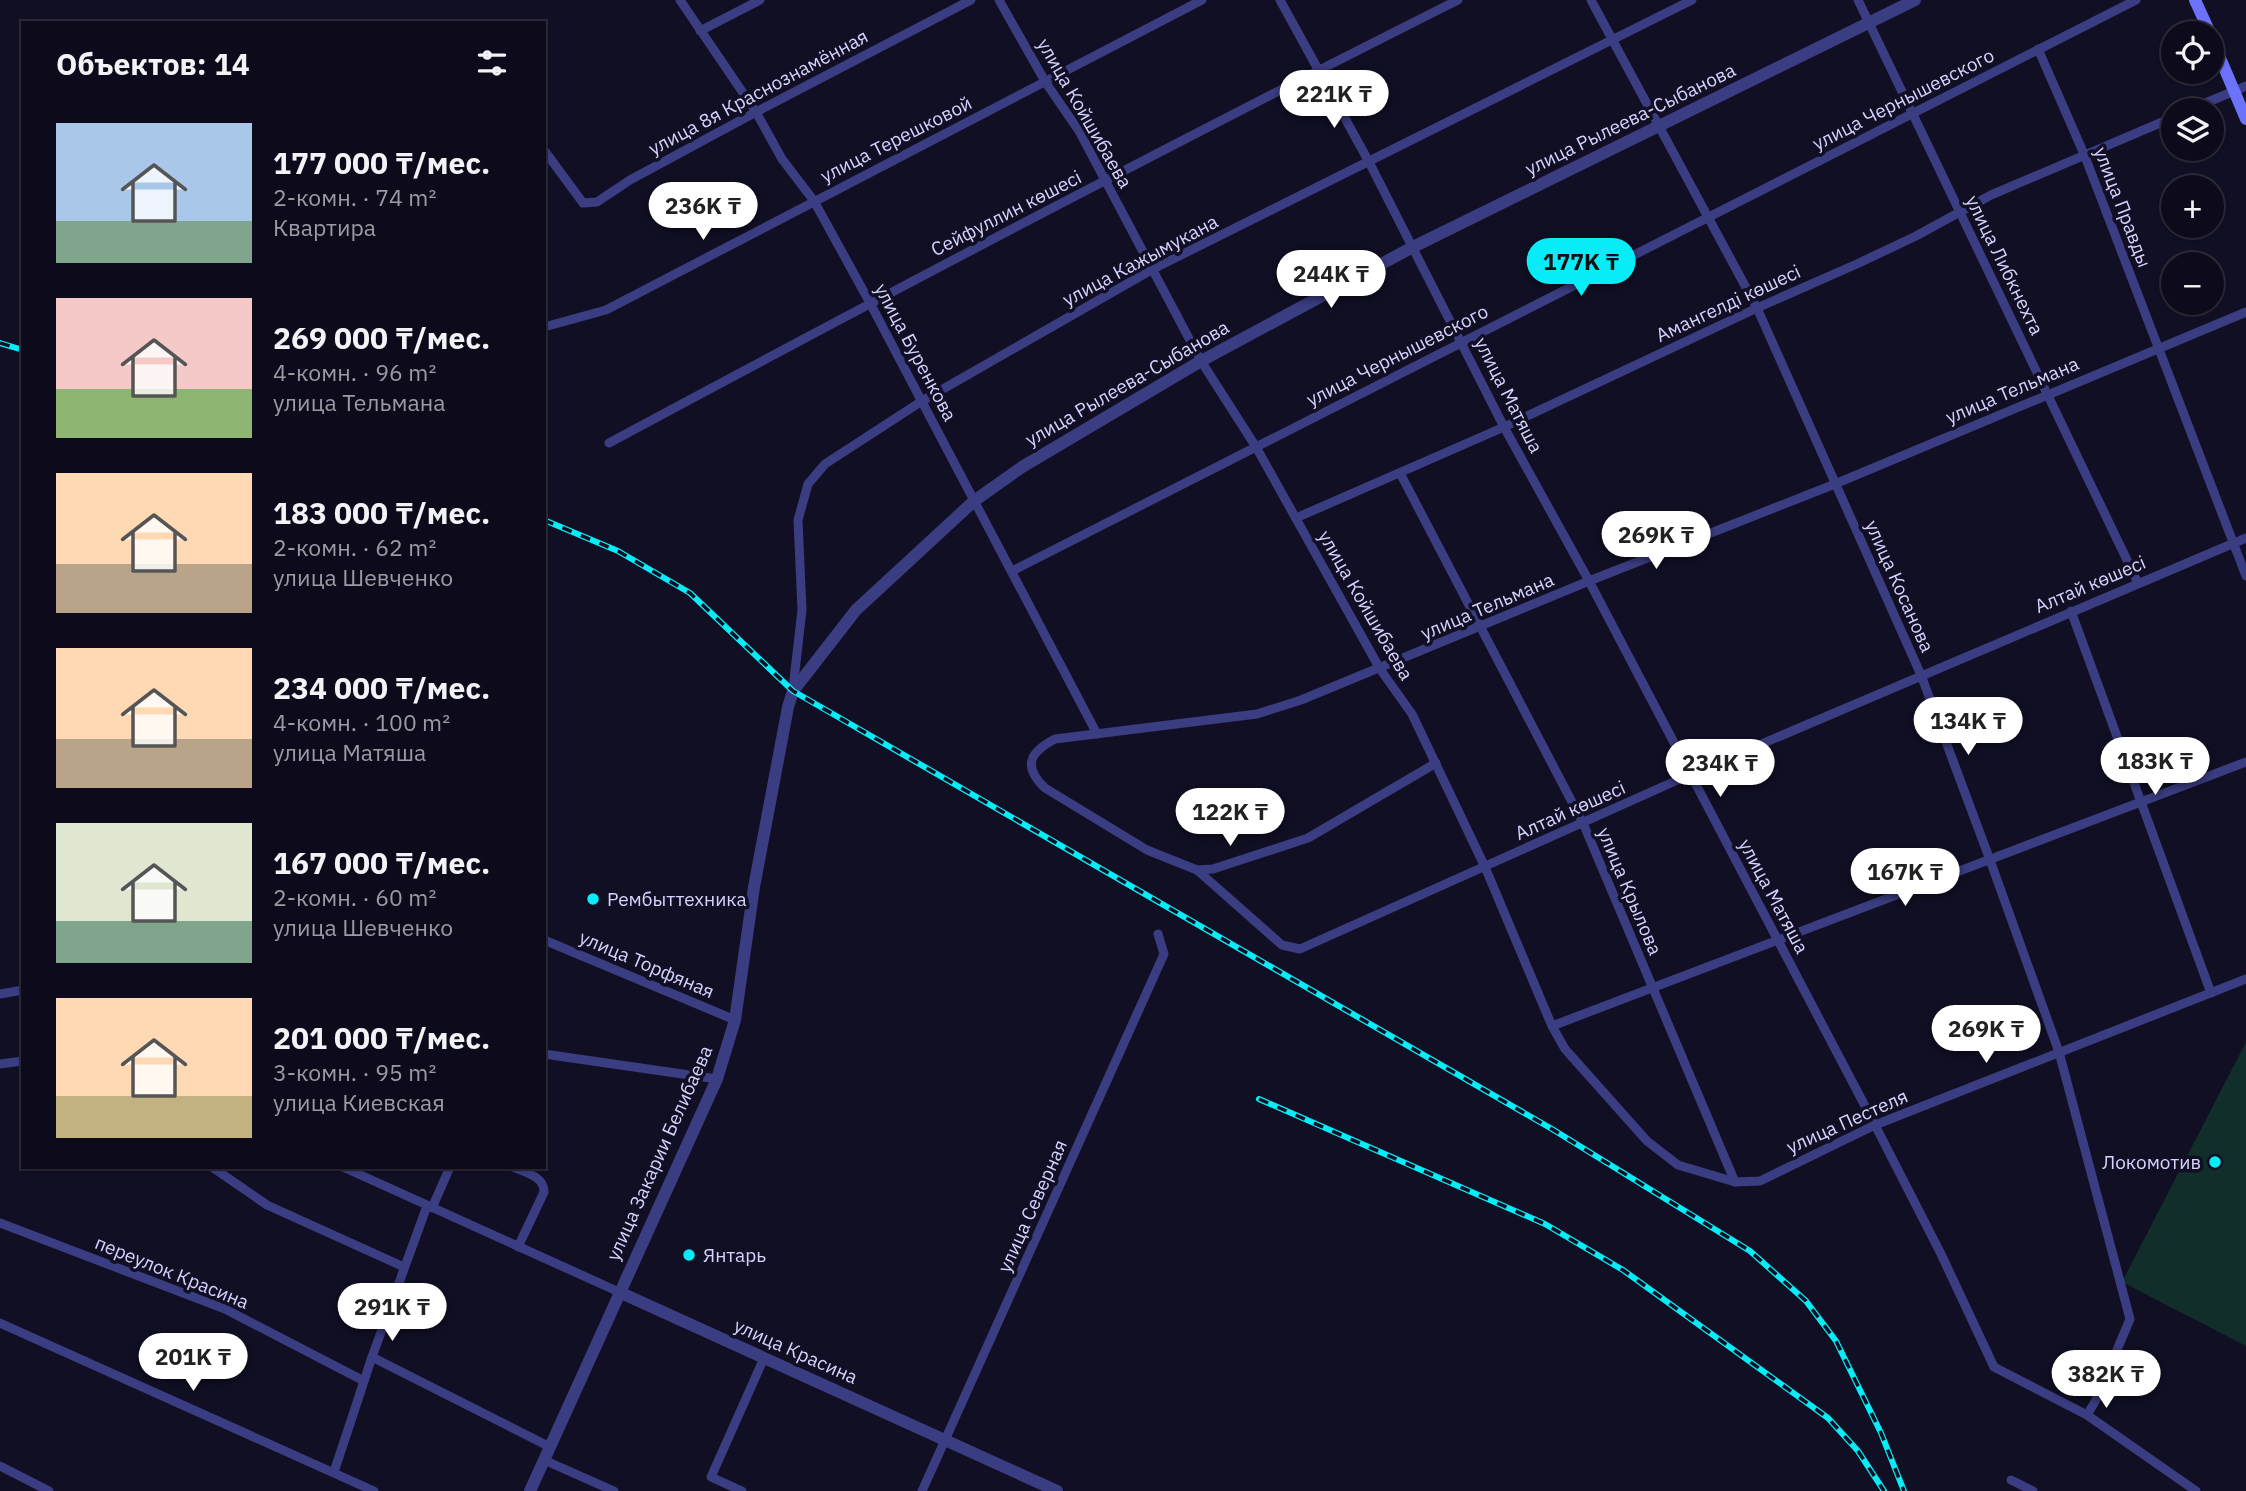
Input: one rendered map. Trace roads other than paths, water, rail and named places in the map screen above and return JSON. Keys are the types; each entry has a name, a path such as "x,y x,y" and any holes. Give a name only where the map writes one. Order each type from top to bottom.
{"main road":[{"path":"2195,0 2205,21"},
{"path":"2224,60 2240,89 2246,119"}],"street":[{"path":"701,31 760,0"},
{"name":"улица 8я Краснознамённая","path":"546,153 583,203 597,202 630,180 971,0"},
{"name":"улица Койшибаева","path":"999,0 1046,83 1079,131 1201,361 1256,447 1380,669 1412,714 1485,867 1552,1026 1565,1049 1647,1141 1678,1165 1735,1182"},
{"name":"улица Терешковой","path":"546,326 606,310 1202,0"},
{"name":"улица Матяша","path":"1279,0 1369,162 1504,427 1589,581 1875,1125 1941,1254 1994,1367 2087,1415"},
{"name":"Сейфуллин көшесі","path":"609,443 870,303 1458,0"},
{"name":"улица Косанова","path":"1591,0 1757,307 1921,675 2059,1052 2130,1319 2087,1415"},
{"name":"улица Кажымукана","path":"793,691 802,610 798,520 808,484 825,464 922,401 1153,269 1692,0"},
{"name":"улица Либкнехта","path":"1858,0 2138,583"},
{"name":"улица Рылеева-Сыбанова","path":"793,691 856,610 974,501 1022,467 1201,361 1411,248 1915,0"},
{"name":"улица Чернышевского","path":"1012,571 2136,0"},
{"name":"улица Буренкова","path":"683,1 756,112 782,159 814,201 1097,734"},
{"name":"улица Правды","path":"2038,50 2084,154 2246,576"},
{"path":"2218,98 2240,89"},
{"name":"Амангелді көшесі","path":"1296,518 1504,427 1757,307 1859,263 1991,195 2161,122"},
{"name":"улица Тельмана","path":"1198,870 1147,850 1045,788 1035,779 1031,763 1038,748 1055,739 1257,714 1301,700 1480,629 1589,581 1835,484 2246,312"},
{"name":"улица Крылова","path":"1400,473 1583,823 1735,1182"},
{"name":"Алтай көшесі","path":"1198,870 1282,945 1300,949 1690,774 2246,537"},
{"path":"2071,611 2211,993"},
{"name":"улица Закарии Белибаева","path":"530,1491 717,1079 735,1020 754,887 785,719 793,691"},
{"path":"1552,1026 2246,762"},
{"path":"1198,870 1213,869 1308,838 1436,763"},
{"name":"улица Северная","path":"922,1491 1164,954 1158,934"},
{"name":"улица Торфяная","path":"546,941 735,1020"},
{"name":"улица Пестеля","path":"1735,1182 1760,1181 1875,1125 2246,979"},
{"path":"0,994 21,990"},
{"path":"546,1054 717,1079"},
{"path":"0,1064 21,1061"},
{"path":"215,1169 267,1205 404,1267"},
{"name":"улица Красина","path":"347,1169 1057,1491"},
{"path":"334,1472 404,1267 429,1207 449,1169"},
{"path":"518,1169 540,1179 544,1186 544,1192 518,1247"},
{"name":"переулок Красина","path":"0,1223 225,1309 363,1381"},
{"path":"0,1323 374,1491"},
{"path":"372,1357 550,1447"},
{"path":"742,1491 712,1477 764,1358"},
{"path":"2087,1415 2196,1491"},
{"path":"544,1460 614,1491"},
{"path":"0,1466 50,1491"},
{"path":"2011,1480 2033,1491"}],"railway":[{"path":"0,343 21,349"},
{"path":"546,521 618,551 690,593 793,691 1552,1129 1750,1251 1806,1301 1836,1341 1881,1433 1904,1491"},
{"path":"1259,1099 1545,1224 1623,1270 1828,1418 1858,1451 1884,1491"}],"place":[{"name":"Рембыттехника","path":"593,899"},
{"name":"Локомотив","path":"2215,1162"},
{"name":"Янтарь","path":"689,1255"}]}
